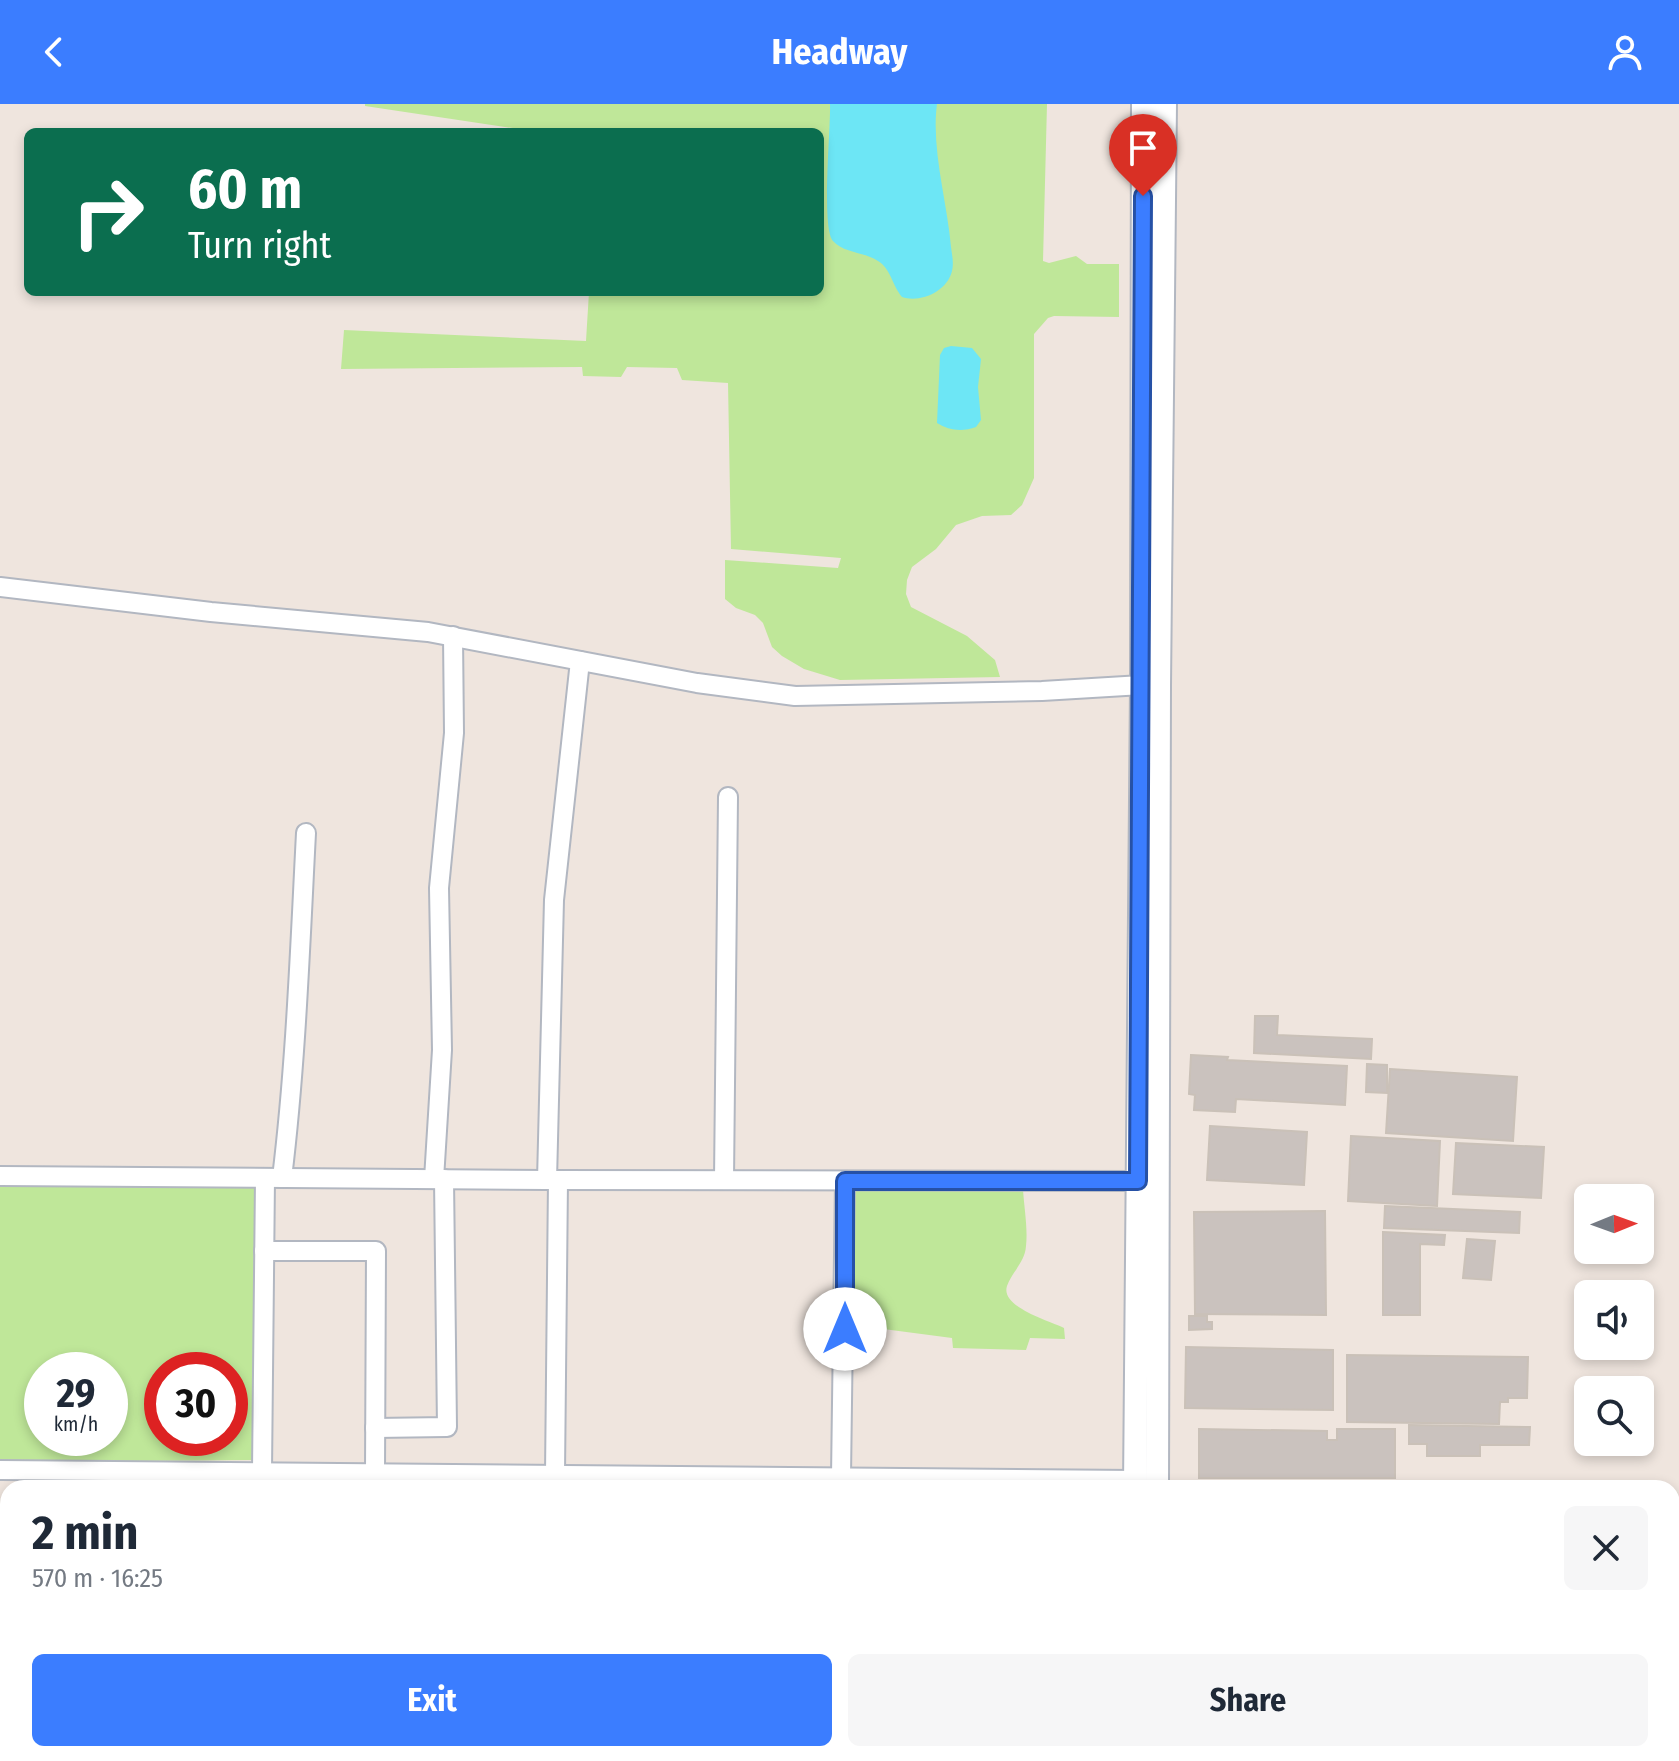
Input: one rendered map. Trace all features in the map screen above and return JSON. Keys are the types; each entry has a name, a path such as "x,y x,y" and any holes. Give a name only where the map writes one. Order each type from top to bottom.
{"street":[{"path":"1143,104 1138,1181 1146,1480"},
{"path":"1146,1480 1165,104"},
{"path":"0,587 453,636 697,683 795,696 1042,691 1142,685"},
{"path":"375,1428 447,1427 439,1179 442,1086 439,888 454,733 453,636"},
{"path":"555,1474 554,900 580,661"},
{"path":"724,1180 728,797"},
{"path":"262,1471 264,1251 298,1012 306,833"},
{"path":"0,1176 1138,1181"},
{"path":"841,1477 845,1181"},
{"path":"264,1251 376,1251 375,1473"},
{"path":"0,1470 972,1480"}],"green space":[{"path":"1047,104 1043,261 1049,263 1076,256 1087,264 1119,264 1119,317 1054,316 1048,318 1034,334 1034,478 1022,505 1011,515 982,516 956,525 936,549 912,567 907,580 906,594 911,607 967,636 995,660 1000,677 840,680 804,669 782,656 772,647 763,623 755,615 736,608 725,599 725,560 838,568 841,558 731,549 728,383 682,380 677,368 627,367 621,377 583,376 582,367 341,369 344,330 586,341 589,296 824,296 824,128 512,128 365,106"},
{"path":"0,1181 258,1183 258,1460 0,1462"},
{"path":"855,1189 1023,1189 1026,1246 1007,1286 1007,1294 1018,1307 1064,1328 1065,1339 1030,1338 1026,1350 953,1348 952,1338 853,1325"}],"water":[{"path":"830,104 937,104 936,139 953,265 945,285 932,294 917,298 902,297 882,264 842,248 833,241 829,232 827,198"},
{"path":"944,348 972,348 981,359 978,387 981,420 971,429 951,429 937,423 940,355"}],"building":[{"path":"1255,1016 1278,1016 1277,1035 1372,1039 1371,1059 1254,1053"},
{"path":"1191,1055 1228,1057 1227,1060 1347,1066 1345,1105 1236,1099 1235,1112 1194,1110 1195,1095 1189,1094"},
{"path":"1367,1064 1387,1065 1387,1093 1366,1092"},
{"path":"1390,1069 1517,1077 1513,1141 1386,1133"},
{"path":"1210,1126 1307,1132 1304,1185 1207,1180"},
{"path":"1351,1136 1440,1141 1437,1206 1348,1201"},
{"path":"1456,1143 1544,1147 1541,1198 1453,1194"},
{"path":"1385,1206 1520,1212 1519,1233 1384,1228"},
{"path":"1325,1211 1326,1315 1195,1314 1194,1212"},
{"path":"1383,1232 1445,1235 1444,1245 1420,1244 1420,1315 1383,1315"},
{"path":"1467,1239 1495,1241 1491,1280 1463,1278"},
{"path":"1189,1316 1207,1316 1207,1322 1212,1322 1212,1329 1189,1330"},
{"path":"1186,1347 1333,1350 1333,1410 1185,1408"},
{"path":"1347,1355 1528,1357 1527,1398 1508,1398 1508,1402 1500,1402 1499,1424 1347,1422"},
{"path":"1409,1425 1530,1427 1529,1445 1480,1445 1480,1456 1427,1456 1427,1444 1409,1444"},
{"path":"1199,1429 1327,1431 1327,1440 1337,1440 1337,1429 1395,1429 1395,1478 1199,1478"}],"route":[{"path":"845,1329 845,1181 1138,1181 1143,196"}]}
